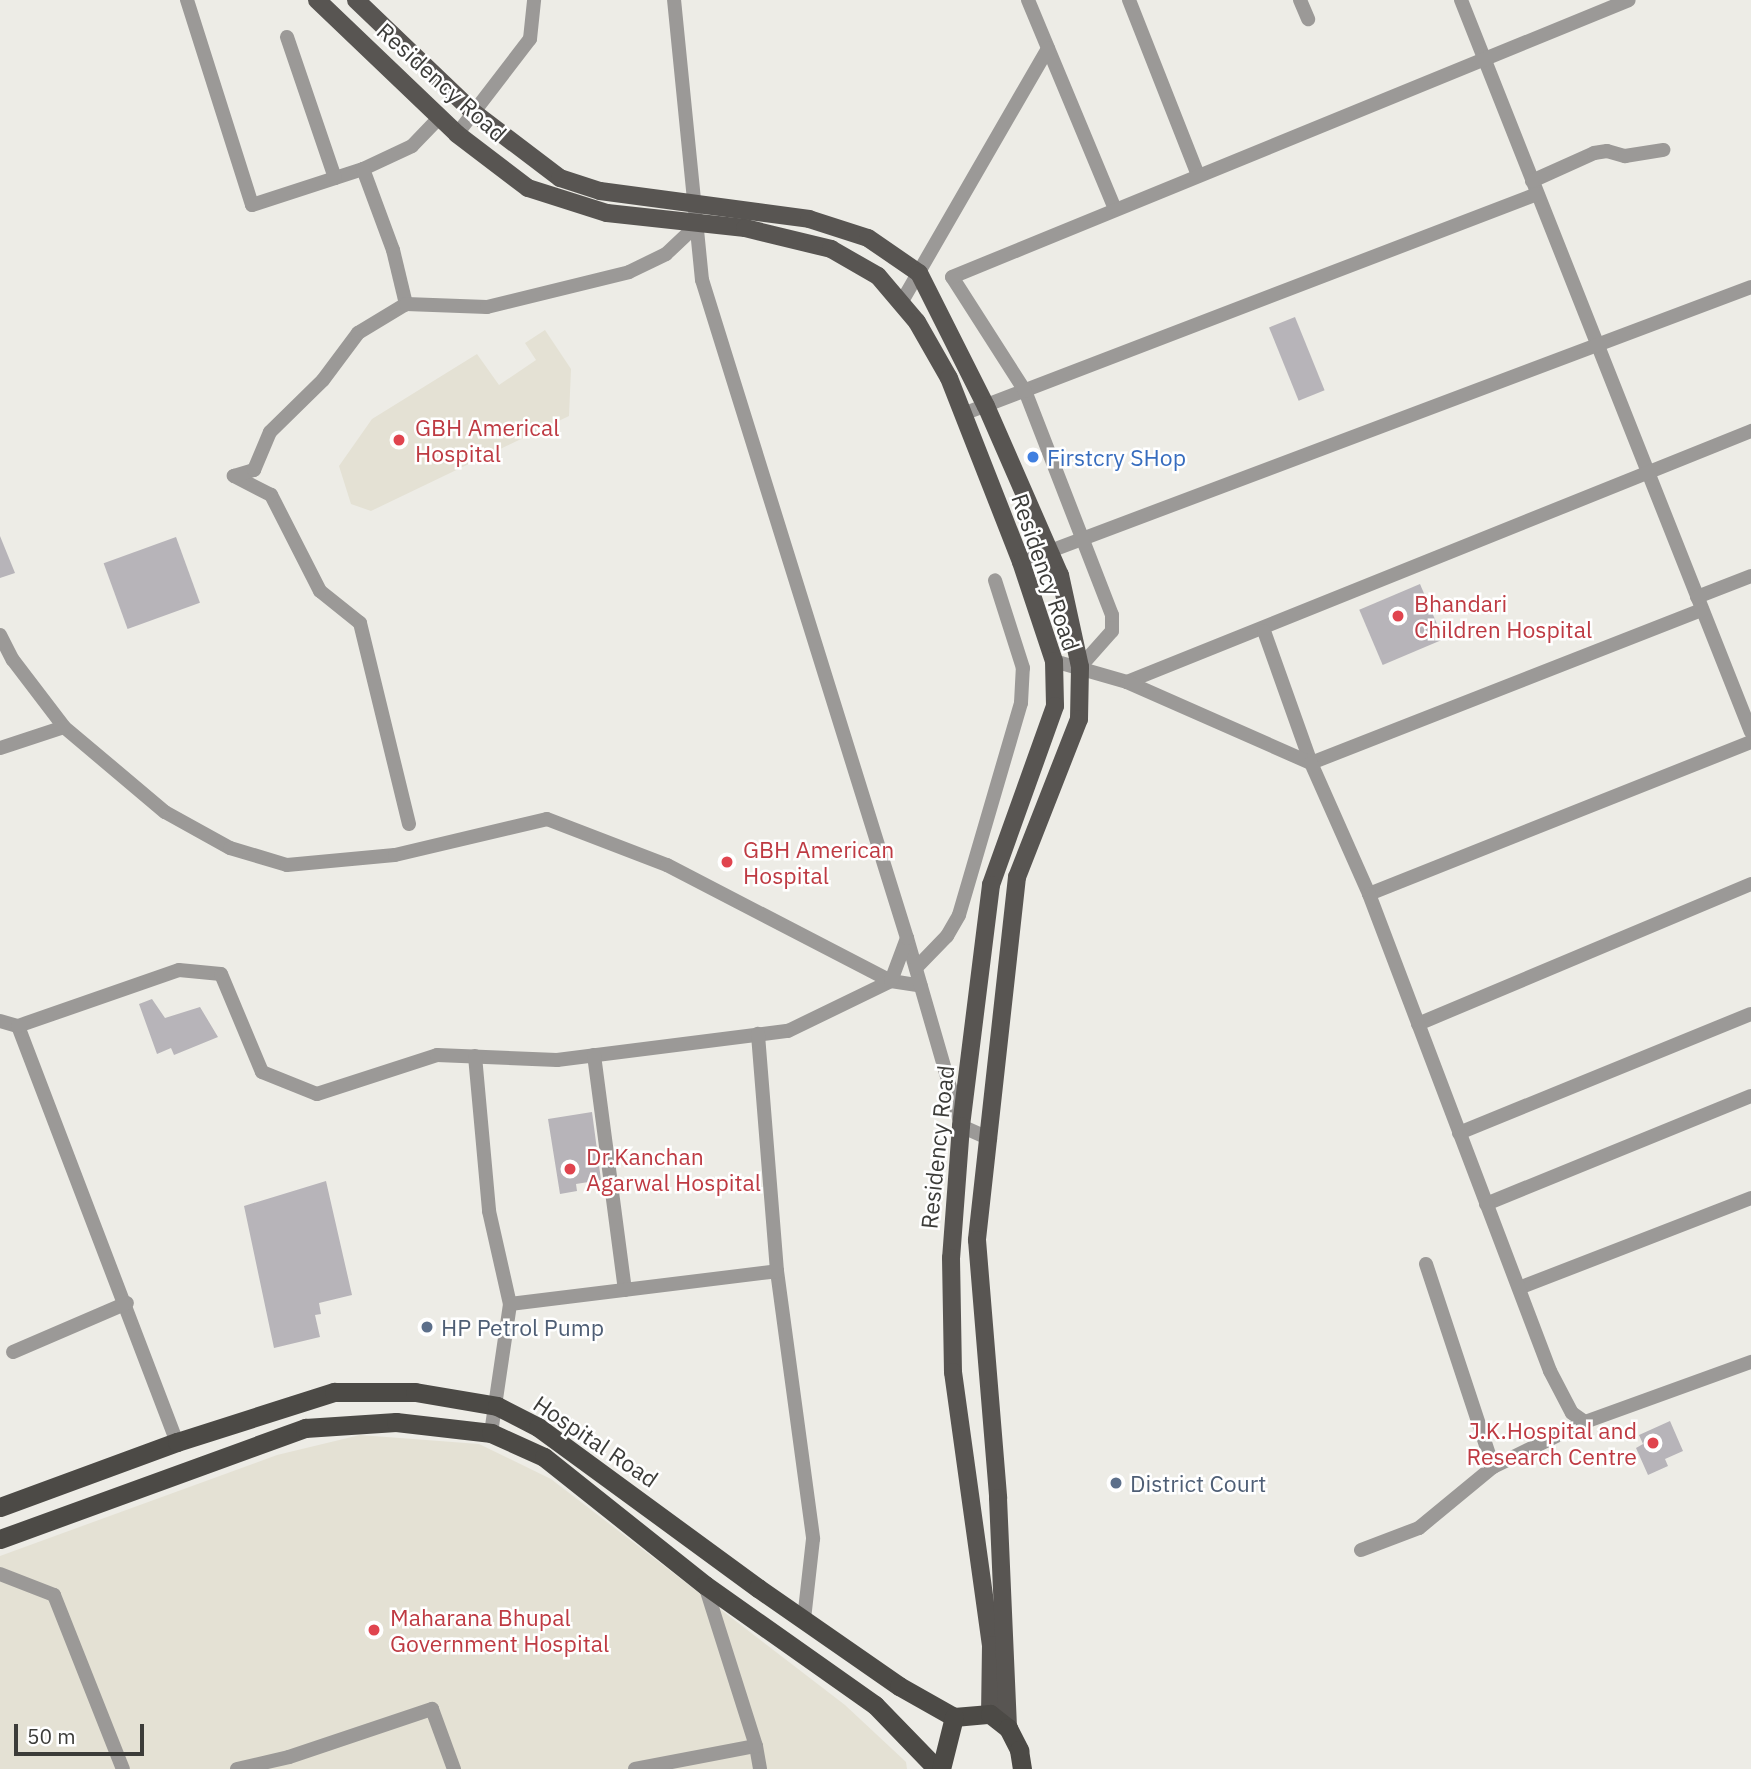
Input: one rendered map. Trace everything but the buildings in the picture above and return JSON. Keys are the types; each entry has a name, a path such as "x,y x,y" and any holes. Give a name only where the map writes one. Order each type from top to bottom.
{"highway":[{"name":"Hospital Road","path":"0,1507 177,1443 334,1392 415,1392 497,1406 538,1427 899,1686 954,1717"},
{"path":"0,1539 304,1428 396,1422 491,1433 544,1457 705,1585 875,1704 939,1769 954,1717 990,1713 1008,1728 1019,1750 1022,1769"}],"main road":[{"name":"Residency Road","path":"317,0 457,134 528,188 607,213 699,222 831,248 878,276 901,303 942,367 963,414 1021,562 1054,661 1055,706 990,885 961,1126 951,1258 953,1372 991,1645 990,1713"},
{"path":"356,0 473,112 560,178 600,191 809,219 868,237 919,273 986,406 1060,575 1080,667 1079,719 1017,877 977,1240 998,1498 1008,1728"}],"street":[{"path":"187,0 253,205 363,169 412,146 440,117"},
{"path":"457,134 530,39 534,0"},
{"path":"674,0 697,202 702,280 907,938 961,1126 990,1139"},
{"path":"1028,0 1115,209"},
{"path":"1129,0 1198,175"},
{"path":"1300,0 1308,19"},
{"path":"1461,0 1646,474 1751,732"},
{"path":"1080,667 1112,631 1112,615 1024,391 952,277 1629,0"},
{"path":"287,37 335,178"},
{"path":"901,303 1048,48"},
{"path":"963,414 1535,187 1594,153 1607,151 1625,156 1664,150"},
{"path":"363,169 393,250 406,304"},
{"path":"409,824 360,623 320,591 271,495 234,476 254,470 270,432 323,380 358,333 406,304 487,307 629,271 666,254 699,222"},
{"path":"1021,562 1751,287"},
{"path":"1127,682 1264,631 1751,431"},
{"path":"1054,661 1127,682 1311,762 1700,604 1751,576"},
{"path":"916,968 947,936 959,915 1021,703 1023,668 995,580"},
{"path":"1264,631 1311,762 1369,894 1561,1398 1585,1422"},
{"path":"0,635 13,660 64,727 165,812 230,848 287,865 395,855 547,819 667,865 891,981 921,986"},
{"path":"0,748 64,727"},
{"path":"1369,894 1751,742"},
{"path":"1418,1024 1751,884"},
{"path":"0,1021 18,1026 179,970 221,974 262,1072 317,1094 437,1055 556,1059 788,1031 891,981 907,938"},
{"path":"1459,1133 1751,1014"},
{"path":"18,1026 127,1303 177,1443"},
{"path":"758,1034 777,1271 813,1539 804,1619"},
{"path":"594,1055 625,1290"},
{"path":"475,1056 489,1211 510,1304 491,1433"},
{"path":"1486,1204 1751,1097"},
{"path":"1519,1287 1751,1198"},
{"path":"1426,1264 1493,1467"},
{"path":"510,1304 777,1271"},
{"path":"13,1352 127,1303"},
{"path":"1362,1550 1419,1528 1493,1467 1585,1422 1751,1362"},
{"path":"0,1574 54,1595 123,1769"},
{"path":"705,1585 756,1746 760,1769"},
{"path":"237,1769 291,1763 432,1709 454,1769"},
{"path":"635,1769 756,1746"}],"shaded area":[{"path":"545,330 571,369 569,416 371,511 351,504 339,466 372,419 477,354 499,385 536,360 525,343"},
{"name":"Maharana Bhupal Government Hospital","path":"360,1435 479,1444 551,1479 845,1705 906,1762 907,1769 0,1769 0,1556 277,1455"}],"place":[{"name":"GBH Americal Hospital","path":"399,440"},
{"name":"Firstcry SHop","path":"1033,457"},
{"name":"Bhandari Children Hospital","path":"1398,616"},
{"name":"GBH American Hospital","path":"727,862"},
{"name":"Dr.Kanchan Agarwal Hospital","path":"570,1169"},
{"name":"HP Petrol Pump","path":"427,1327"},
{"name":"J.K.Hospital and Research Centre","path":"1653,1443"},
{"name":"District Court","path":"1116,1483"},
{"name":"Maharana Bhupal Government Hospital","path":"374,1630"}]}
